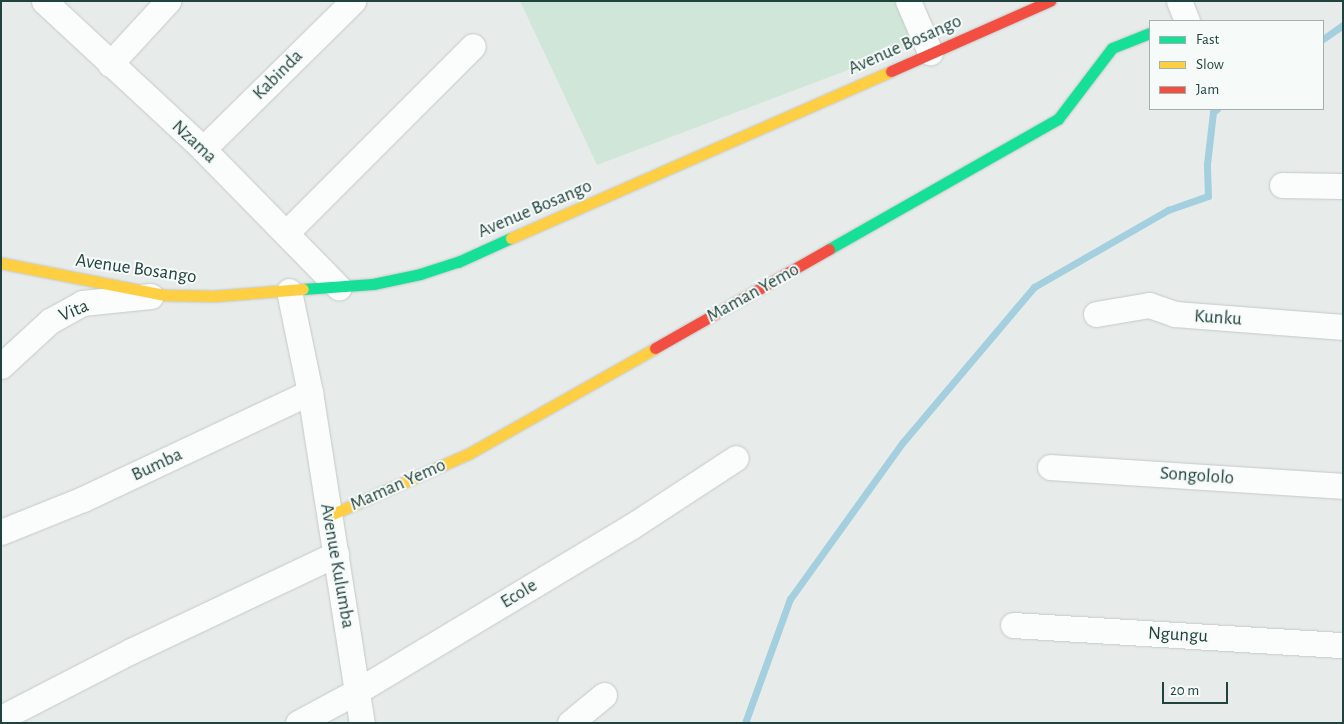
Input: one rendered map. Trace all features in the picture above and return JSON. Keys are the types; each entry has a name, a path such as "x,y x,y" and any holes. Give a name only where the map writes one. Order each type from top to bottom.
{"street":[{"name":"Nzama","path":"44,1 203,149 340,288"},
{"path":"110,64 168,1"},
{"name":"Kabinda","path":"203,149 353,1"},
{"path":"908,1 930,52"},
{"name":"Avenue Bosango","path":"1,263 164,294 214,296 340,288 420,274 458,262 930,52 1050,1"},
{"name":"Maman Yemo","path":"328,516 468,454 1058,119 1112,48 1149,32"},
{"path":"286,233 473,46"},
{"path":"1282,186 1343,186"},
{"name":"Avenue Kulumba","path":"289,291 310,392 328,516 359,690 362,723"},
{"name":"Vita","path":"1,366 50,321 82,304 164,294"},
{"name":"Kunku","path":"1096,314 1149,305 1175,314 1343,327"},
{"name":"Bumba","path":"1,532 83,499 310,392"},
{"name":"Ecole","path":"298,723 359,690 632,526 736,458"},
{"name":"Songololo","path":"1050,467 1343,486"},
{"path":"1,718 131,650 336,554"},
{"name":"Ngungu","path":"1013,625 1343,644"},
{"path":"570,723 604,695"}],"green space":[{"path":"520,1 897,1 917,44 597,165"}],"waterway":[{"path":"1324,38 1343,25"},
{"path":"745,723 790,599 903,442 1034,287 1168,210 1208,196 1207,164 1213,112 1216,110"}],"traffic: fast":[{"path":"829,249 1058,119 1112,48 1149,33"},
{"path":"303,289 373,284 420,274 458,262 511,238"}],"traffic: slow":[{"path":"511,238 891,71"},
{"path":"1,263 164,295 214,296 303,289"},
{"path":"328,516 468,454 655,348"}],"traffic: jam":[{"path":"891,71 1050,1"},
{"path":"655,348 829,249"}]}
